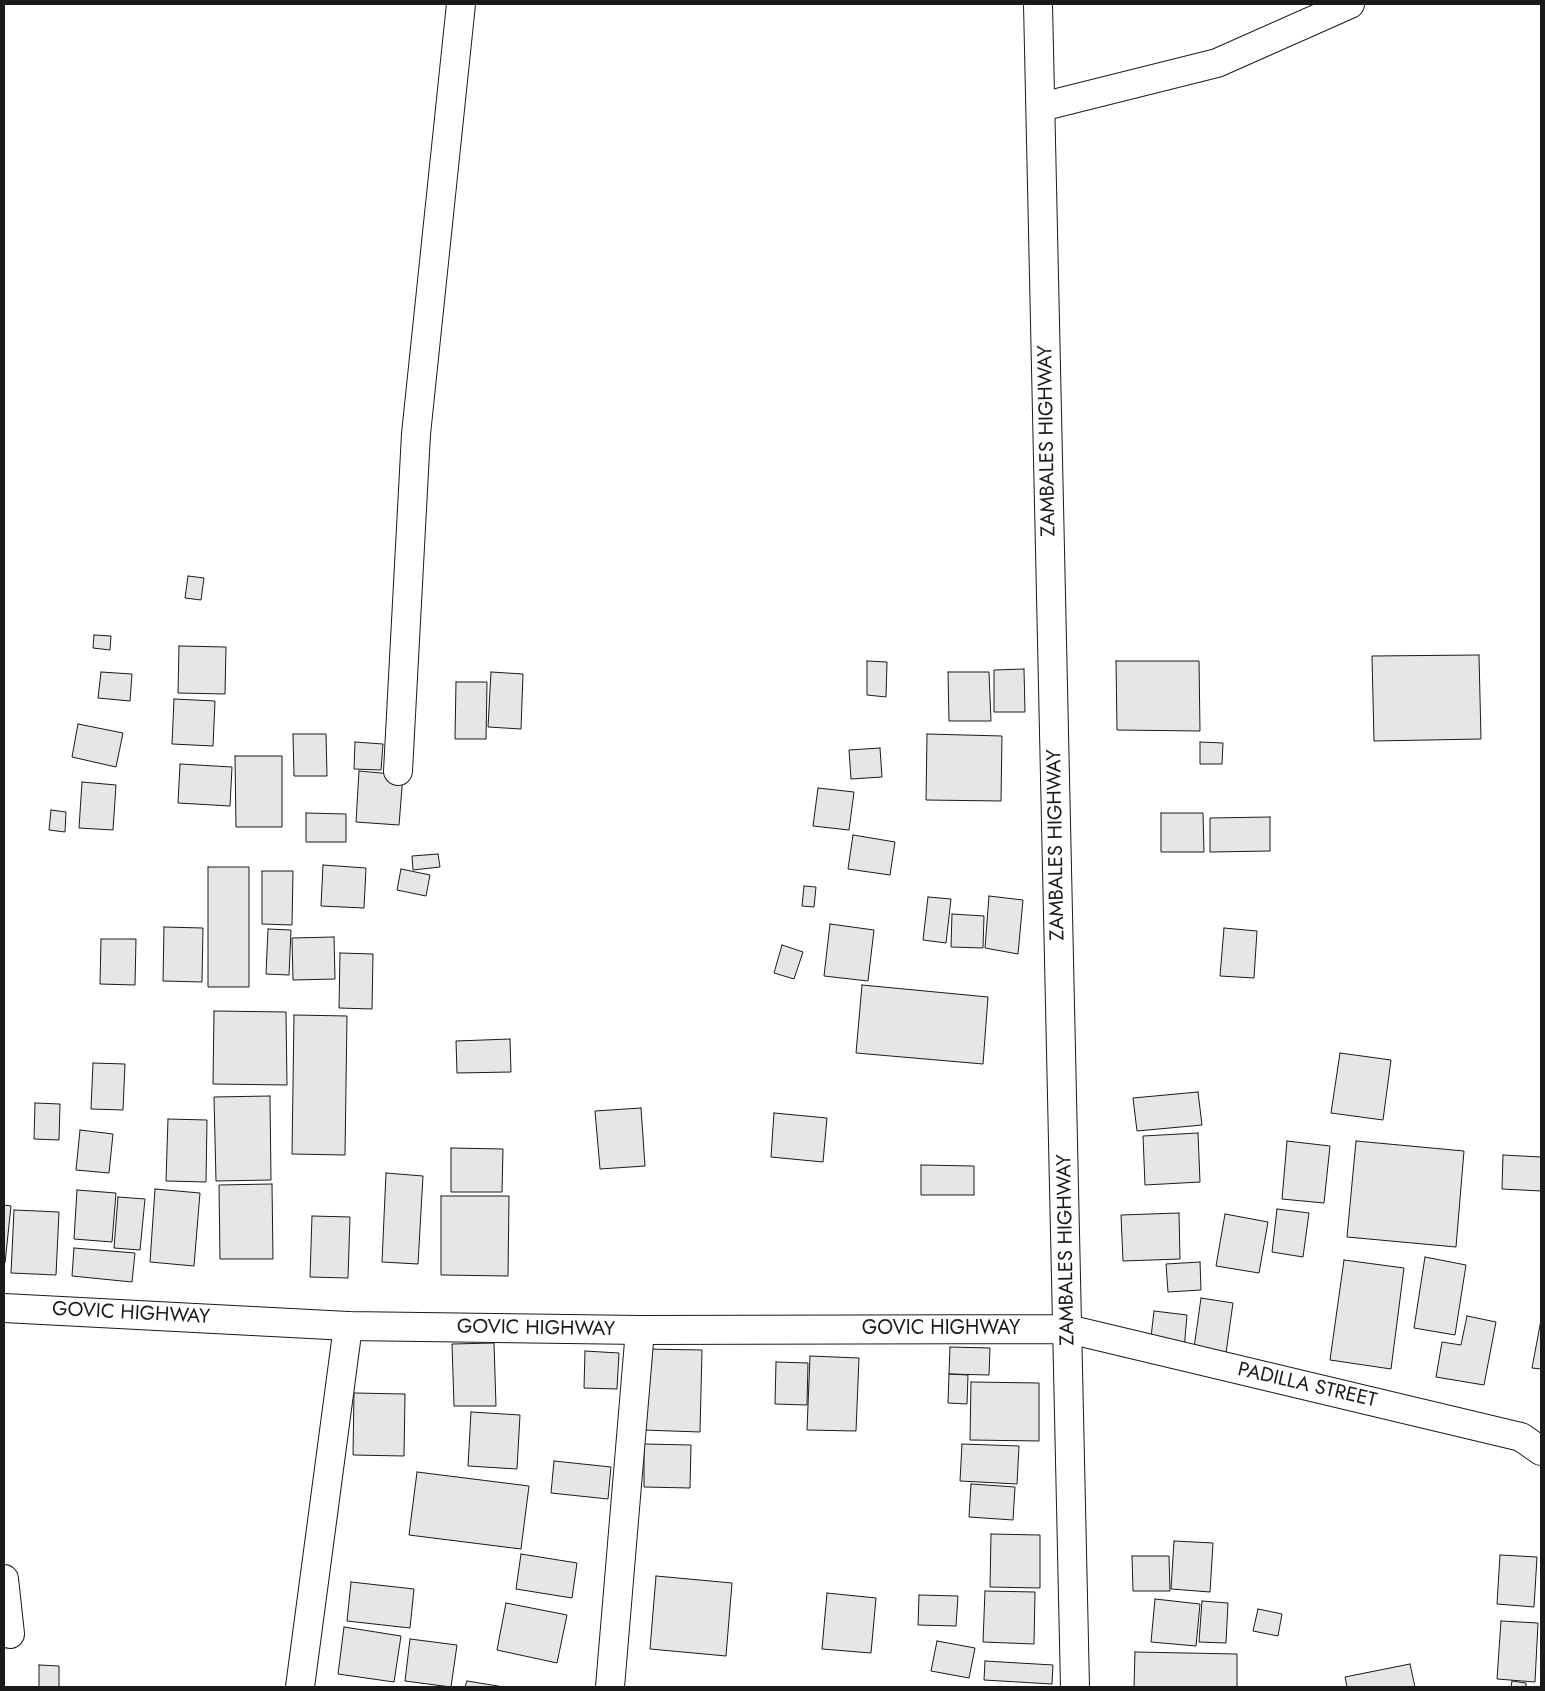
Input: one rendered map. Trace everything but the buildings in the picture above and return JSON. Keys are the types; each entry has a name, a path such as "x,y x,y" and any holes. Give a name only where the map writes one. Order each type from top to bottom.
{"main road":[{"path":"398,771 416,434 461,4"},
{"name":"ZAMBALES HIGHWAY","path":"1038,4 1075,1687"},
{"path":"1041,107 1218,63 1350,4"},
{"name":"GOVIC HIGHWAY","path":"4,1308 348,1326 640,1330 1068,1329"},
{"path":"300,1687 348,1326"},
{"name":"PADILLA STREET","path":"1068,1329 1521,1437 1541,1451"},
{"path":"610,1687 640,1330"},
{"path":"4,1579 10,1634"}]}
